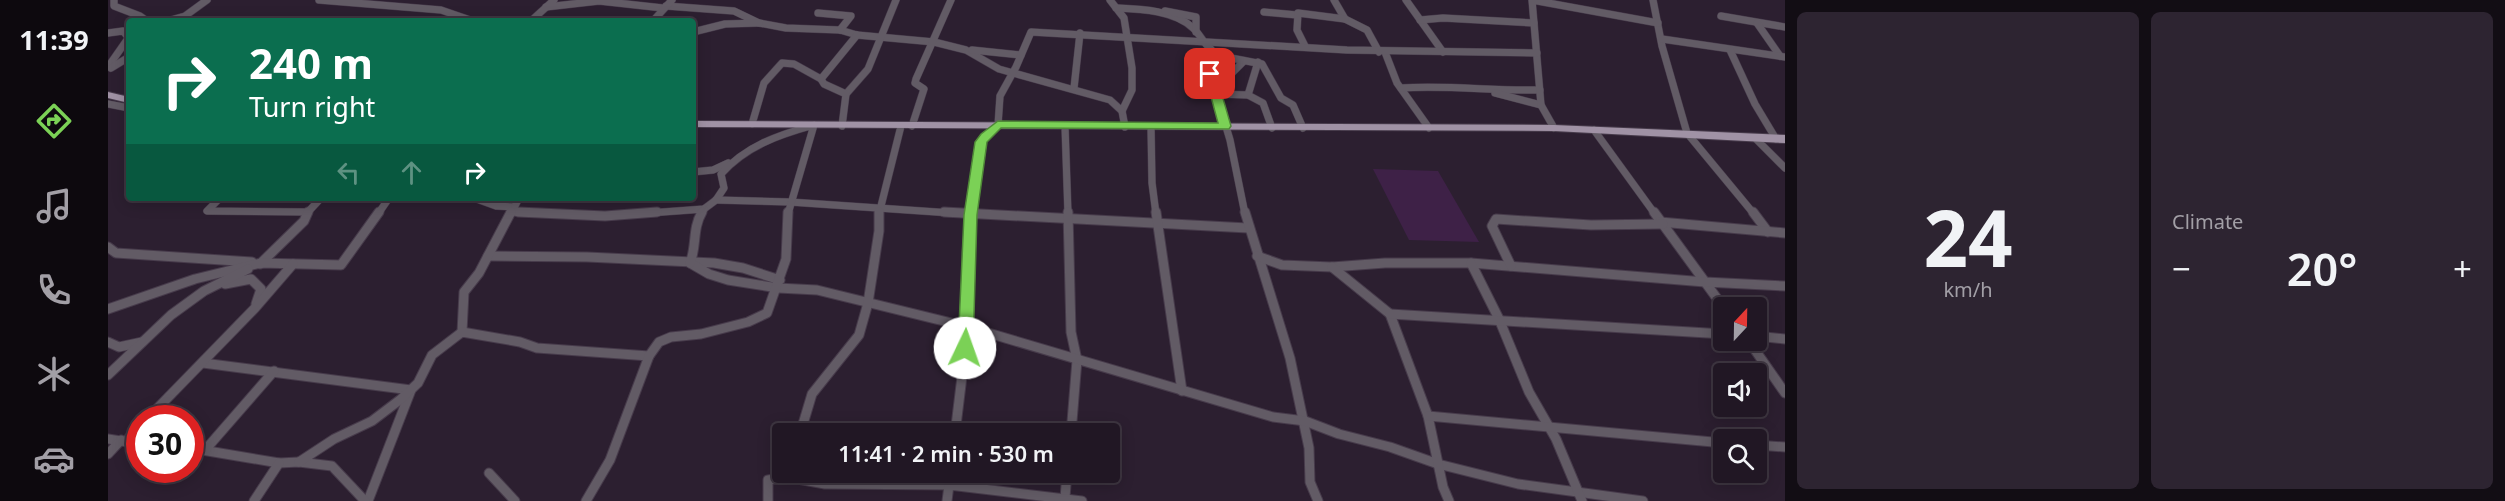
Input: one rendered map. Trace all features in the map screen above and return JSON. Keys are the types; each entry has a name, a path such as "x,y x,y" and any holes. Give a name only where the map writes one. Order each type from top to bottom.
{"main road":[{"path":"108,95 126,99"},
{"path":"696,124 1554,128 1780,139"}],"street":[{"path":"114,0 114,6 122,11 141,15 144,18"},
{"path":"182,18 207,0"},
{"path":"319,0 441,10 464,18"},
{"path":"534,18 554,0"},
{"path":"655,18 672,0"},
{"path":"842,126 846,94 868,69 896,0"},
{"path":"803,423 812,394 859,334 868,303 879,231 879,208 906,126 924,89 915,83 916,79 951,0"},
{"path":"1110,0 1124,18 1132,68 1132,90 1122,111 1125,127"},
{"path":"1329,0 1334,0 1345,19"},
{"path":"1406,0 1443,52"},
{"path":"1554,128 1541,105 1532,0 1658,23"},
{"path":"1653,0 1687,133 1734,186 1768,232"},
{"path":"546,7 606,1 734,11 759,23"},
{"path":"1116,8 1181,13 1197,17 1196,33"},
{"path":"1139,9 1182,21 1193,27 1201,42 1211,49 1210,66 1248,228 1290,358 1305,421 1310,448 1310,482 1318,501"},
{"path":"725,24 734,11"},
{"path":"1264,12 1297,15 1298,13 1345,19 1365,25 1401,88 1430,128"},
{"path":"818,13 851,16 840,30"},
{"path":"1297,15 1295,21 1298,36 1305,46"},
{"path":"178,18 185,16"},
{"path":"1721,16 1785,27"},
{"path":"1419,20 1443,18 1534,23"},
{"path":"696,32 725,24 759,23 786,28 840,30 857,35 934,42 966,50 1021,55"},
{"path":"1757,23 1782,57"},
{"path":"108,33 123,31 126,35"},
{"path":"956,423 968,327 967,264 970,215 981,142 998,125 997,110 1001,92 1013,73 1031,32 1080,33 1201,42 1229,41 1382,52 1537,52"},
{"path":"1074,88 1080,33"},
{"path":"821,79 857,35"},
{"path":"1662,39 1782,57"},
{"path":"108,69 126,40"},
{"path":"966,50 999,69 1074,88 1110,100 1122,111"},
{"path":"1730,50 1755,104 1780,139"},
{"path":"1210,66 1226,57 1262,64 1281,98 1293,105 1303,128"},
{"path":"108,69 126,59"},
{"path":"1216,94 1223,82 1244,61"},
{"path":"1248,95 1257,62"},
{"path":"752,124 764,83 782,63 794,64 821,79 824,84 846,94"},
{"path":"1401,88 1469,87 1541,105"},
{"path":"1489,91 1540,90"},
{"path":"1216,94 1248,95 1263,103 1272,128"},
{"path":"108,104 126,107"},
{"path":"585,501 610,460 649,356 659,342 672,337 711,332 748,322 767,313 779,284 787,250 786,230 790,202 800,182 814,125 784,133 747,150 713,170 696,172"},
{"path":"1065,126 1071,332 1077,360 1072,423"},
{"path":"1151,127 1152,183 1182,391"},
{"path":"1594,130 1716,297"},
{"path":"1755,138 1785,168"},
{"path":"690,263 695,251 695,224 704,208 716,200 724,188 721,174 731,161"},
{"path":"716,200 790,202 970,215 1028,218 1069,217 1158,225 1248,228"},
{"path":"217,201 207,211 308,212"},
{"path":"108,375 171,315 216,285 261,263 304,221 308,212 318,201"},
{"path":"108,247 116,253 261,263 341,265 387,201"},
{"path":"482,201 511,210 606,216 704,208"},
{"path":"462,332 464,292 479,273 517,201"},
{"path":"1511,266 1492,226 1496,219 1591,225 1661,223 1785,233"},
{"path":"488,256 645,258 690,263 706,262 752,270 779,284"},
{"path":"1257,256 1282,265 1332,267 1385,263 1471,263 1705,282 1785,286"},
{"path":"108,309 195,279 261,263"},
{"path":"690,263 708,274 728,280 817,290 968,327 1273,417 1305,421 1339,434 1390,447 1438,464 1518,484 1580,497 1643,501"},
{"path":"1471,263 1499,319 1529,392 1556,439 1580,497"},
{"path":"161,405 255,308 293,264"},
{"path":"1332,267 1390,314 1428,416 1443,487 1449,501"},
{"path":"216,285 251,279 261,290 255,308"},
{"path":"1390,314 1713,333"},
{"path":"299,462 334,439 372,421 411,390 418,383 432,355 462,332 520,342 537,348 649,356"},
{"path":"1767,337 1785,339"},
{"path":"108,342 119,347 143,341"},
{"path":"119,347 124,360"},
{"path":"1756,351 1785,393"},
{"path":"202,363 411,390"},
{"path":"206,449 274,371"},
{"path":"206,449 279,463 299,462 332,466 366,501 411,390"},
{"path":"1428,416 1713,442"},
{"path":"108,440 124,440"},
{"path":"108,454 124,440"},
{"path":"1767,446 1785,447"},
{"path":"254,501 279,463"},
{"path":"489,473 515,501"},
{"path":"768,501 768,480 772,479"},
{"path":"821,483 949,485 1082,501"},
{"path":"1065,498 1066,483"},
{"path":"947,501 949,485"}],"shaded area":[{"path":"1373,169 1438,171 1479,242 1409,240"}],"route":[{"path":"965,348 968,327 966,308 970,215 981,142 985,136 998,125 1225,126 1210,74"}]}
